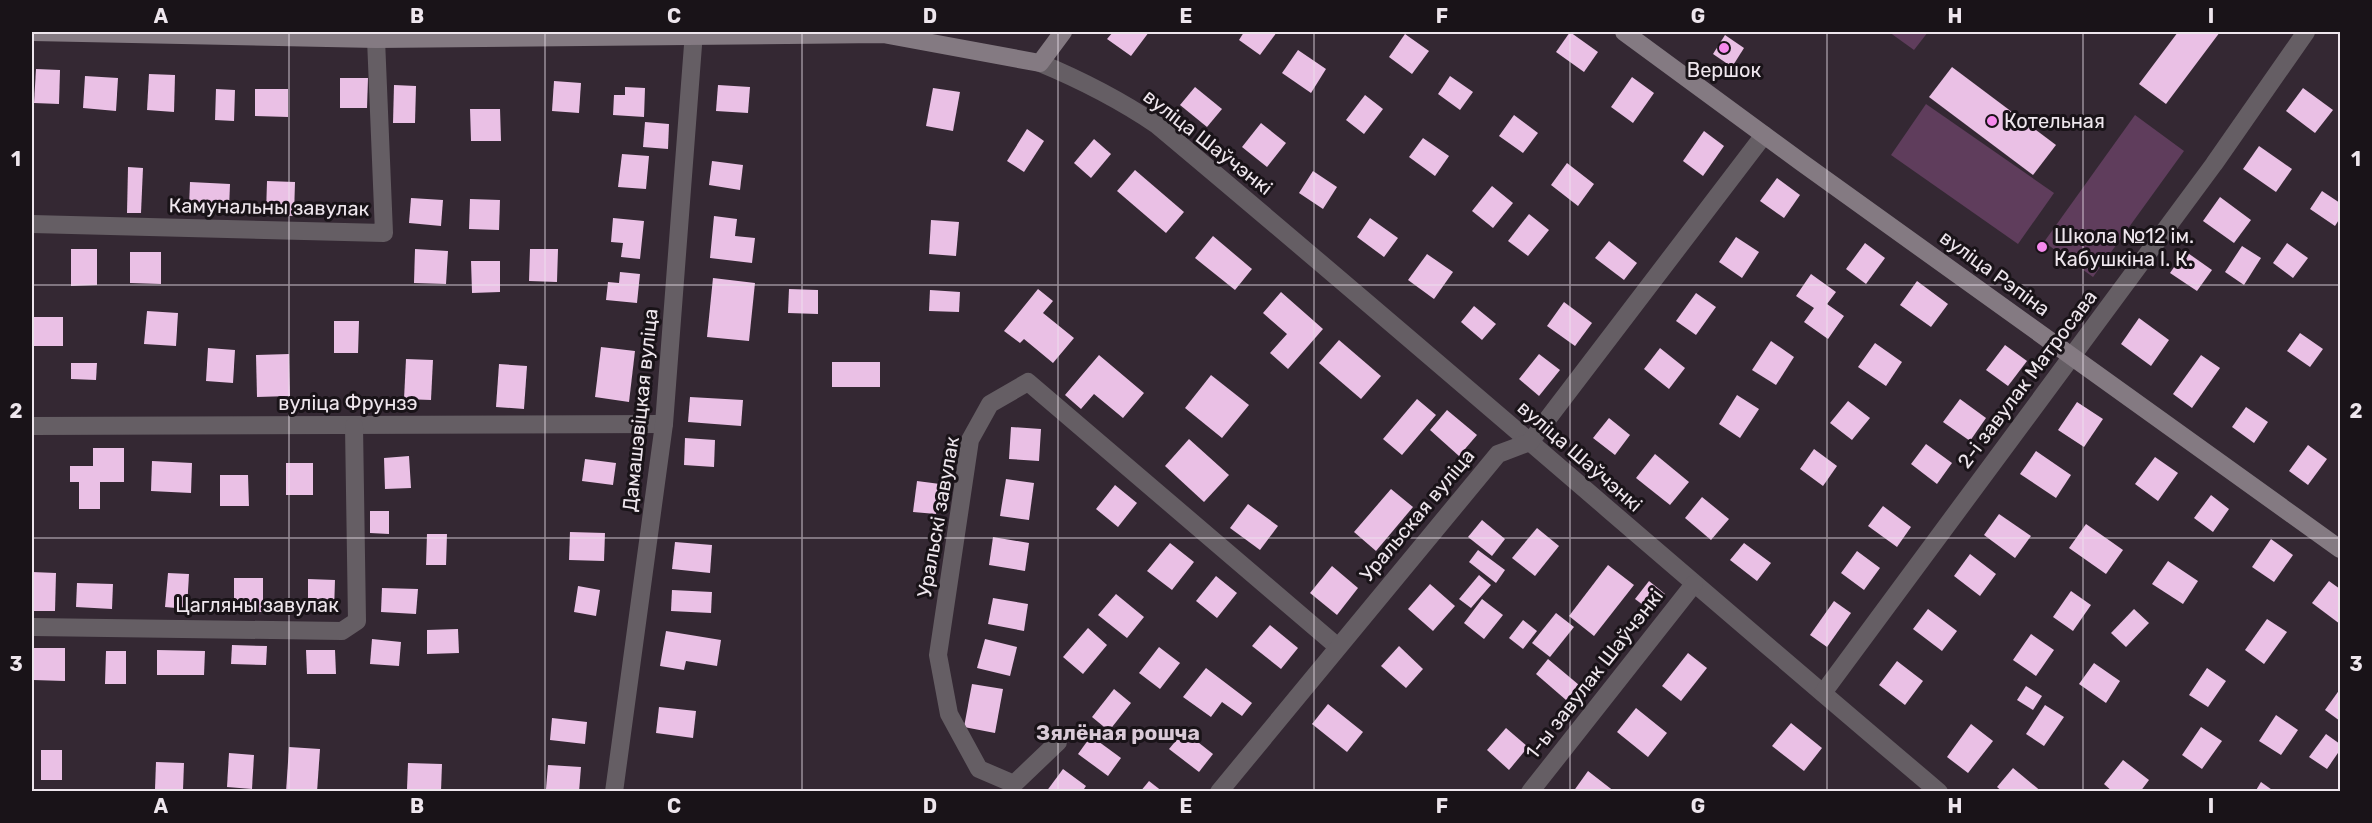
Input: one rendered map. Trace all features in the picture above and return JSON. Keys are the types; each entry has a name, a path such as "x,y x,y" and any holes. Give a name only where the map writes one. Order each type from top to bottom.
{"street":[{"name":"вуліца Шаўчэнкі","path":"32,32 354,35 376,39 885,33 1040,63 1074,77 1157,125 1316,258 1694,584 1940,792"},
{"path":"1040,63 1063,32"},
{"name":"вуліца Рэпіна","path":"1624,32 2340,549"},
{"name":"2-і завулак Матросава","path":"1823,693 2214,164 2306,32"},
{"name":"Дамашэвіцкая вуліца","path":"614,792 664,424 694,34"},
{"name":"Камунальны завулак","path":"32,224 384,232 376,39"},
{"path":"1530,442 1764,135"},
{"name":"Уральскі завулак","path":"1058,742 1014,784 979,769 949,714 938,655 970,440 990,404 1028,382 1338,647"},
{"name":"вуліца Фрунзэ","path":"32,426 664,424"},
{"name":"Цагляны завулак","path":"32,627 342,631 357,621 354,426"},
{"name":"Уральская вуліца","path":"1219,792 1498,454 1530,442"},
{"name":"1-ы завулак Шаўчэнкі","path":"1530,792 1694,584"}],"shaded area":[{"path":"1889,32 1928,32 1914,50"},
{"path":"1926,104 2054,193 2018,244 1891,155"},
{"path":"2135,115 2184,151 2093,277 2044,242"}],"building":[{"path":"1113,32 1149,32 1131,56 1107,39"},
{"path":"1244,32 1277,32 1260,55 1239,40"},
{"path":"1570,32 1598,52 1584,72 1556,52"},
{"path":"2178,32 2220,32 2166,104 2139,84"},
{"path":"1405,34 1429,51 1412,74 1389,57"},
{"path":"1725,35 1744,48 1732,67 1713,54"},
{"path":"1298,50 1326,69 1311,93 1282,73"},
{"name":"Котельная","path":"1952,67 2056,145 2033,175 1929,97"},
{"path":"36,69 60,70 59,104 34,103"},
{"path":"149,74 175,75 174,112 147,110"},
{"path":"85,76 118,78 116,111 83,108"},
{"path":"1450,76 1473,92 1460,110 1438,94"},
{"path":"1632,77 1654,93 1633,123 1611,107"},
{"path":"340,78 368,78 367,108 340,108"},
{"path":"554,81 581,83 579,113 552,111"},
{"path":"394,85 416,86 415,123 393,123"},
{"path":"718,85 750,87 748,113 716,111"},
{"path":"625,87 645,88 644,117 613,115 614,95 625,95"},
{"path":"1195,87 1222,109 1207,127 1180,105"},
{"path":"933,88 960,92 953,131 926,126"},
{"path":"2303,88 2333,110 2315,133 2286,111"},
{"path":"216,89 235,90 234,121 215,120"},
{"path":"255,89 288,89 288,117 255,116"},
{"path":"1365,95 1383,109 1364,134 1346,120"},
{"path":"470,109 500,109 501,141 471,141"},
{"path":"1514,115 1538,133 1523,153 1499,136"},
{"path":"645,122 669,124 668,149 643,147"},
{"path":"1261,123 1286,143 1267,167 1242,147"},
{"path":"1027,129 1044,141 1024,172 1007,161"},
{"path":"1704,131 1724,146 1703,176 1683,161"},
{"path":"1423,138 1449,156 1435,176 1409,157"},
{"path":"1094,139 1111,154 1091,178 1074,163"},
{"path":"2259,146 2292,169 2276,192 2243,169"},
{"path":"622,154 649,156 646,189 618,187"},
{"path":"712,161 743,165 740,190 709,185"},
{"path":"1567,163 1594,184 1578,206 1551,185"},
{"path":"128,167 143,168 141,213 127,213"},
{"path":"1135,170 1184,212 1166,233 1117,191"},
{"path":"1313,171 1337,187 1323,209 1299,193"},
{"path":"1777,178 1800,195 1784,218 1760,201"},
{"path":"267,181 295,182 294,216 266,215"},
{"path":"190,182 230,184 229,209 189,207"},
{"path":"1492,186 1513,203 1493,228 1472,211"},
{"path":"2322,191 2340,203 2340,218 2335,226 2310,209"},
{"path":"2220,197 2251,220 2234,243 2203,221"},
{"path":"411,198 443,200 441,226 409,223"},
{"path":"470,199 500,200 499,230 469,229"},
{"path":"1529,214 1549,230 1528,256 1508,241"},
{"path":"714,216 737,219 735,236 755,238 752,263 710,258"},
{"path":"613,218 644,221 640,259 621,257 623,243 611,242"},
{"path":"1370,218 1398,238 1384,257 1357,237"},
{"path":"931,220 959,222 956,256 929,254"},
{"path":"1213,236 1252,269 1235,290 1195,258"},
{"path":"1736,237 1759,252 1742,278 1719,262"},
{"path":"1609,241 1637,263 1624,280 1595,258"},
{"path":"1865,243 1885,258 1866,284 1846,269"},
{"path":"2287,243 2308,258 2293,278 2273,263"},
{"path":"2242,246 2261,258 2244,285 2225,272"},
{"path":"71,249 97,249 97,285 71,286"},
{"path":"415,249 448,251 446,284 414,283"},
{"path":"530,249 558,249 557,282 529,281"},
{"path":"2185,251 2212,270 2197,291 2170,273"},
{"path":"130,252 161,252 161,284 130,283"},
{"path":"1427,254 1453,272 1434,299 1408,280"},
{"path":"471,261 500,261 500,292 472,293"},
{"path":"620,272 640,274 637,303 606,300 608,282 619,283"},
{"path":"1811,274 1836,292 1827,304 1844,316 1828,339 1804,322 1814,308 1796,296"},
{"path":"713,278 755,283 749,341 707,337"},
{"path":"1917,281 1948,304 1931,327 1900,305"},
{"path":"789,289 818,290 818,314 788,313"},
{"path":"1038,289 1053,301 1043,313 1074,338 1053,363 1024,339 1020,343 1004,331"},
{"path":"930,290 960,292 959,312 929,311"},
{"path":"1281,292 1323,329 1288,369 1270,353 1287,334 1263,313"},
{"path":"1696,293 1716,307 1696,335 1676,321"},
{"path":"1564,302 1592,323 1575,346 1547,326"},
{"path":"1474,306 1496,324 1482,340 1461,322"},
{"path":"147,311 178,313 176,346 144,344"},
{"path":"32,317 63,317 63,346 32,346"},
{"path":"2139,318 2169,340 2151,366 2121,344"},
{"path":"334,321 359,321 358,353 334,353"},
{"path":"2300,333 2323,349 2310,367 2287,351"},
{"path":"1339,340 1381,376 1361,399 1319,363"},
{"path":"1771,341 1794,357 1776,385 1752,370"},
{"path":"1875,343 1902,362 1886,386 1858,367"},
{"path":"2005,345 2027,361 2008,386 1986,370"},
{"path":"601,347 635,351 629,402 595,397"},
{"path":"208,348 235,350 233,383 206,381"},
{"path":"1660,348 1685,368 1669,389 1644,369"},
{"path":"289,354 290,396 257,397 256,355"},
{"path":"1539,354 1560,370 1539,396 1519,379"},
{"path":"1099,355 1144,393 1123,418 1094,394 1081,409 1065,395"},
{"path":"2201,355 2220,368 2192,408 2173,394"},
{"path":"406,359 433,360 431,400 404,399"},
{"path":"832,362 880,362 880,387 832,387"},
{"path":"71,363 97,363 96,380 71,379"},
{"path":"499,364 527,366 524,409 496,407"},
{"path":"1211,375 1249,405 1222,438 1185,408"},
{"path":"1737,395 1759,409 1740,438 1719,424"},
{"path":"690,397 743,400 741,426 688,422"},
{"path":"1417,399 1436,415 1402,455 1383,439"},
{"path":"1960,399 1986,418 1970,441 1943,422"},
{"path":"1848,401 1870,418 1852,440 1830,423"},
{"path":"2077,402 2103,419 2084,447 2058,430"},
{"path":"2246,407 2268,422 2254,443 2232,427"},
{"path":"1447,410 1477,435 1459,456 1430,430"},
{"path":"1609,418 1630,435 1615,455 1593,438"},
{"path":"1011,427 1041,429 1039,461 1009,459"},
{"path":"685,438 715,440 714,467 684,465"},
{"path":"1189,439 1229,475 1204,502 1165,466"},
{"path":"1926,444 1952,463 1937,484 1911,464"},
{"path":"2308,445 2327,459 2308,485 2289,471"},
{"path":"93,448 124,448 124,482 100,482 100,509 79,509 79,482 70,482 70,466 93,466"},
{"path":"1814,449 1837,466 1823,486 1800,469"},
{"path":"2036,451 2071,475 2056,498 2020,474"},
{"path":"1655,454 1689,482 1670,505 1636,478"},
{"path":"409,456 411,488 385,489 384,458"},
{"path":"2155,457 2178,473 2158,501 2135,484"},
{"path":"585,459 616,463 613,485 582,481"},
{"path":"152,461 192,463 191,493 151,491"},
{"path":"286,463 313,463 313,495 286,495"},
{"path":"220,475 248,475 249,506 220,506"},
{"path":"1006,479 1034,483 1029,520 1000,516"},
{"path":"917,481 940,484 936,514 913,512"},
{"path":"1115,485 1137,503 1118,527 1096,509"},
{"path":"1391,489 1413,507 1376,551 1354,532"},
{"path":"2211,495 2229,509 2213,532 2194,518"},
{"path":"1702,497 1729,519 1711,540 1685,518"},
{"path":"1248,504 1278,526 1260,550 1230,528"},
{"path":"1883,506 1911,527 1897,547 1868,526"},
{"path":"370,511 389,511 389,534 370,533"},
{"path":"1999,514 2031,536 2015,558 1984,535"},
{"path":"1482,520 1505,539 1492,556 1468,537"},
{"path":"2086,524 2123,550 2106,574 2069,548"},
{"path":"1537,528 1559,546 1535,576 1512,558"},
{"path":"570,532 605,533 604,561 569,560"},
{"path":"427,534 447,534 446,565 426,565"},
{"path":"993,537 1029,543 1025,571 989,565"},
{"path":"2271,539 2293,555 2274,582 2252,567"},
{"path":"675,542 712,545 710,573 672,569"},
{"path":"1170,543 1194,562 1172,590 1147,571"},
{"path":"1744,543 1771,563 1757,581 1730,560"},
{"path":"1478,550 1505,570 1496,583 1469,562"},
{"path":"1857,551 1880,568 1864,590 1841,573"},
{"path":"1970,554 1996,574 1980,596 1954,576"},
{"path":"2168,561 2198,581 2183,604 2152,584"},
{"path":"1608,565 1634,585 1594,636 1569,616"},
{"path":"1332,566 1358,588 1337,615 1310,593"},
{"path":"32,572 56,573 55,611 32,611"},
{"path":"168,573 189,574 187,609 165,607"},
{"path":"1479,575 1491,585 1471,608 1459,599"},
{"path":"1216,576 1237,593 1217,618 1196,601"},
{"path":"234,578 263,578 263,612 234,612"},
{"path":"308,579 335,580 334,611 308,610"},
{"path":"1649,581 1665,594 1651,611 1635,599"},
{"path":"2329,581 2340,589 2340,624 2312,603"},
{"path":"77,583 113,584 112,609 76,607"},
{"path":"1430,584 1455,606 1433,631 1408,609"},
{"path":"578,586 600,590 596,616 574,612"},
{"path":"382,588 418,589 416,614 381,612"},
{"path":"672,590 712,592 711,613 671,611"},
{"path":"2071,591 2091,605 2073,631 2053,617"},
{"path":"1116,594 1144,617 1127,638 1098,615"},
{"path":"993,598 1028,604 1024,631 988,624"},
{"path":"1482,599 1503,615 1484,639 1464,623"},
{"path":"1834,601 1851,613 1827,647 1810,635"},
{"path":"1928,609 1957,631 1942,651 1913,629"},
{"path":"2134,609 2149,623 2126,647 2111,633"},
{"path":"1556,613 1574,627 1550,657 1532,643"},
{"path":"2267,619 2287,632 2264,664 2245,650"},
{"path":"1523,620 1537,631 1523,649 1509,638"},
{"path":"1270,625 1298,648 1281,669 1252,646"},
{"path":"1088,628 1107,645 1083,674 1063,657"},
{"path":"458,629 459,653 427,654 427,630"},
{"path":"666,631 721,640 717,666 686,661 684,670 660,666"},
{"path":"2031,634 2054,650 2036,676 2013,660"},
{"path":"372,639 401,642 399,666 370,664"},
{"path":"985,639 1017,647 1010,676 977,668"},
{"path":"232,645 267,646 266,665 231,664"},
{"path":"1399,646 1423,669 1406,688 1381,666"},
{"path":"1159,647 1180,663 1160,689 1139,673"},
{"path":"33,648 65,648 65,681 33,680"},
{"path":"157,650 205,651 204,675 157,675"},
{"path":"306,650 335,650 336,674 307,674"},
{"path":"106,651 126,651 126,684 105,684"},
{"path":"1688,653 1707,668 1681,701 1662,686"},
{"path":"1548,659 1579,685 1566,700 1536,674"},
{"path":"1897,661 1923,681 1905,705 1879,685"},
{"path":"2094,663 2120,681 2106,703 2079,684"},
{"path":"1206,668 1252,703 1242,716 1222,702 1211,717 1183,697"},
{"path":"2207,668 2226,681 2208,707 2189,695"},
{"path":"972,684 1003,689 995,733 964,727"},
{"path":"2026,686 2042,696 2033,710 2017,700"},
{"path":"1114,689 1131,703 1109,731 1092,717"},
{"path":"2340,689 2340,721 2325,710"},
{"path":"1328,704 1363,732 1347,752 1312,724"},
{"path":"2045,705 2064,717 2044,746 2026,734"},
{"path":"659,707 696,711 693,738 656,733"},
{"path":"1636,708 1667,733 1648,757 1617,732"},
{"path":"2276,715 2298,730 2281,755 2259,741"},
{"path":"552,718 587,722 585,744 550,740"},
{"path":"1791,723 1822,748 1804,771 1772,746"},
{"path":"1971,724 1993,741 1968,773 1947,757"},
{"path":"2201,727 2222,741 2202,769 2182,755"},
{"path":"1506,728 1528,747 1509,770 1487,750"},
{"path":"1184,731 1213,754 1199,772 1169,749"},
{"path":"2326,734 2340,744 2340,750 2327,769 2309,757"},
{"path":"1091,736 1121,758 1108,776 1078,754"},
{"path":"289,747 320,749 317,792 286,792"},
{"path":"41,750 62,750 62,780 41,780"},
{"path":"229,753 254,755 252,789 227,787"},
{"path":"2123,760 2149,780 2140,792 2113,792 2104,784"},
{"path":"156,762 184,763 183,790 155,789"},
{"path":"408,763 442,764 441,791 407,789"},
{"path":"548,765 581,767 579,792 546,789"},
{"path":"2013,768 2042,792 2003,792 1997,787"},
{"path":"1063,769 1086,786 1082,792 1046,792"},
{"path":"1588,771 1615,792 1573,792"},
{"path":"1149,781 1163,792 1140,792"},
{"path":"2261,782 2275,792 2255,792"}],"place":[{"name":"Вершок","path":"1724,48"},
{"name":"Котельная","path":"1992,121"},
{"name":"Школа №12 ім. Кабушкіна І. К.","path":"2042,247"}],"district":[{"name":"Зялёная рошча","path":"1118,733"}]}
